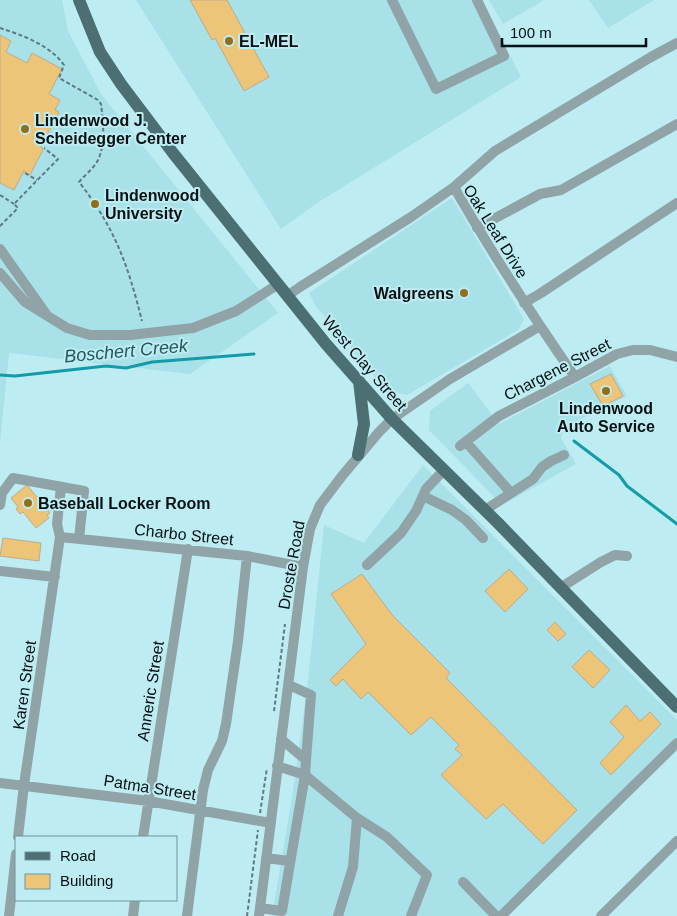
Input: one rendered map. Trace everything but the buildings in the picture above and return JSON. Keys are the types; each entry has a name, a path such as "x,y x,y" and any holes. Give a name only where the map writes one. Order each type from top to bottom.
{"main road":[{"name":"West Clay Street","path":"79,0 100,52 121,84 277,285 392,419 485,510 677,707"},
{"path":"358,456 364,424 359,381"}],"street":[{"path":"392,0 436,89 504,56 477,0"},
{"path":"454,186 495,151 677,43"},
{"path":"477,228 540,194 561,190 677,124"},
{"name":"Oak Leaf Drive","path":"287,296 404,222 454,186 477,228 524,303 575,377"},
{"path":"524,303 677,204"},
{"path":"0,249 48,316"},
{"path":"0,273 24,302 67,328 90,335 130,335 193,328 236,310 277,285"},
{"name":"Droste Road","path":"259,912 271,823 272,766 281,739 303,567 310,529 320,505 358,456 392,419 450,379 540,326"},
{"name":"Chargene Street","path":"511,493 463,444 499,416 617,354 633,350 650,350 677,357"},
{"path":"485,510 533,479 542,467 550,461 564,455"},
{"path":"367,565 401,533 416,512 426,489 444,470"},
{"path":"0,504 2,493 13,478 84,491 79,539"},
{"name":"Karen Street","path":"18,836 60,537 56,524 61,487"},
{"path":"423,496 452,510 466,520 483,538"},
{"name":"Charbo Street","path":"60,537 248,556 303,567"},
{"name":"Anneric Street","path":"143,836 188,549"},
{"path":"560,588 615,555 627,556"},
{"path":"187,916 206,776 222,741 226,724 248,556"},
{"path":"0,571 55,577"},
{"path":"259,912 282,911 305,775 311,696 289,685"},
{"path":"281,739 306,760"},
{"path":"501,916 677,743"},
{"path":"272,766 305,775 358,818 387,838 427,875 411,916"},
{"name":"Patma Street","path":"0,783 148,800 271,823"},
{"path":"338,916 354,867 358,818"},
{"path":"601,916 677,841"},
{"path":"266,858 289,862"},
{"path":"9,916 15,863"},
{"path":"462,882 496,916"},
{"path":"134,916 136,901"}],"path":[{"path":"0,28 22,35 49,51 64,65 59,78 98,100 101,104 101,150 98,160 79,182 97,205 119,246 134,288 142,321"},
{"path":"14,204 58,159 44,148"},
{"path":"25,173 37,180"},
{"path":"0,195 18,208 0,226"},
{"path":"273,719 286,619"},
{"path":"247,916 260,821 272,766"}],"shaded area":[{"name":"Lindenwood University","path":"0,0 62,0 68,31 101,94 278,313 190,374 9,353 0,442"},
{"path":"136,0 482,0 521,77 317,203 281,229"},
{"path":"489,0 544,0 503,24"},
{"path":"589,0 654,0 608,28"},
{"path":"452,198 524,319 518,330 407,395 387,391 315,305 309,293"},
{"path":"610,366 627,396 565,427 561,438 576,464 502,505 429,430 430,411 468,383 499,424"},
{"path":"423,465 677,720 677,736 495,916 272,916 293,791 308,681 324,525 364,543"}],"waterway":[{"name":"Boschert Creek","path":"0,375 15,376 106,366 126,368 152,362 254,354"},
{"name":"Boschert Creek","path":"574,441 619,475 627,486 677,524"}],"place":[{"name":"EL-MEL","path":"229,41"},
{"name":"Lindenwood J. Scheidegger Center","path":"25,129"},
{"name":"Lindenwood University","path":"95,204"},
{"name":"Walgreens","path":"464,293"},
{"name":"Lindenwood Auto Service","path":"606,391"},
{"name":"Baseball Locker Room","path":"28,503"}]}
